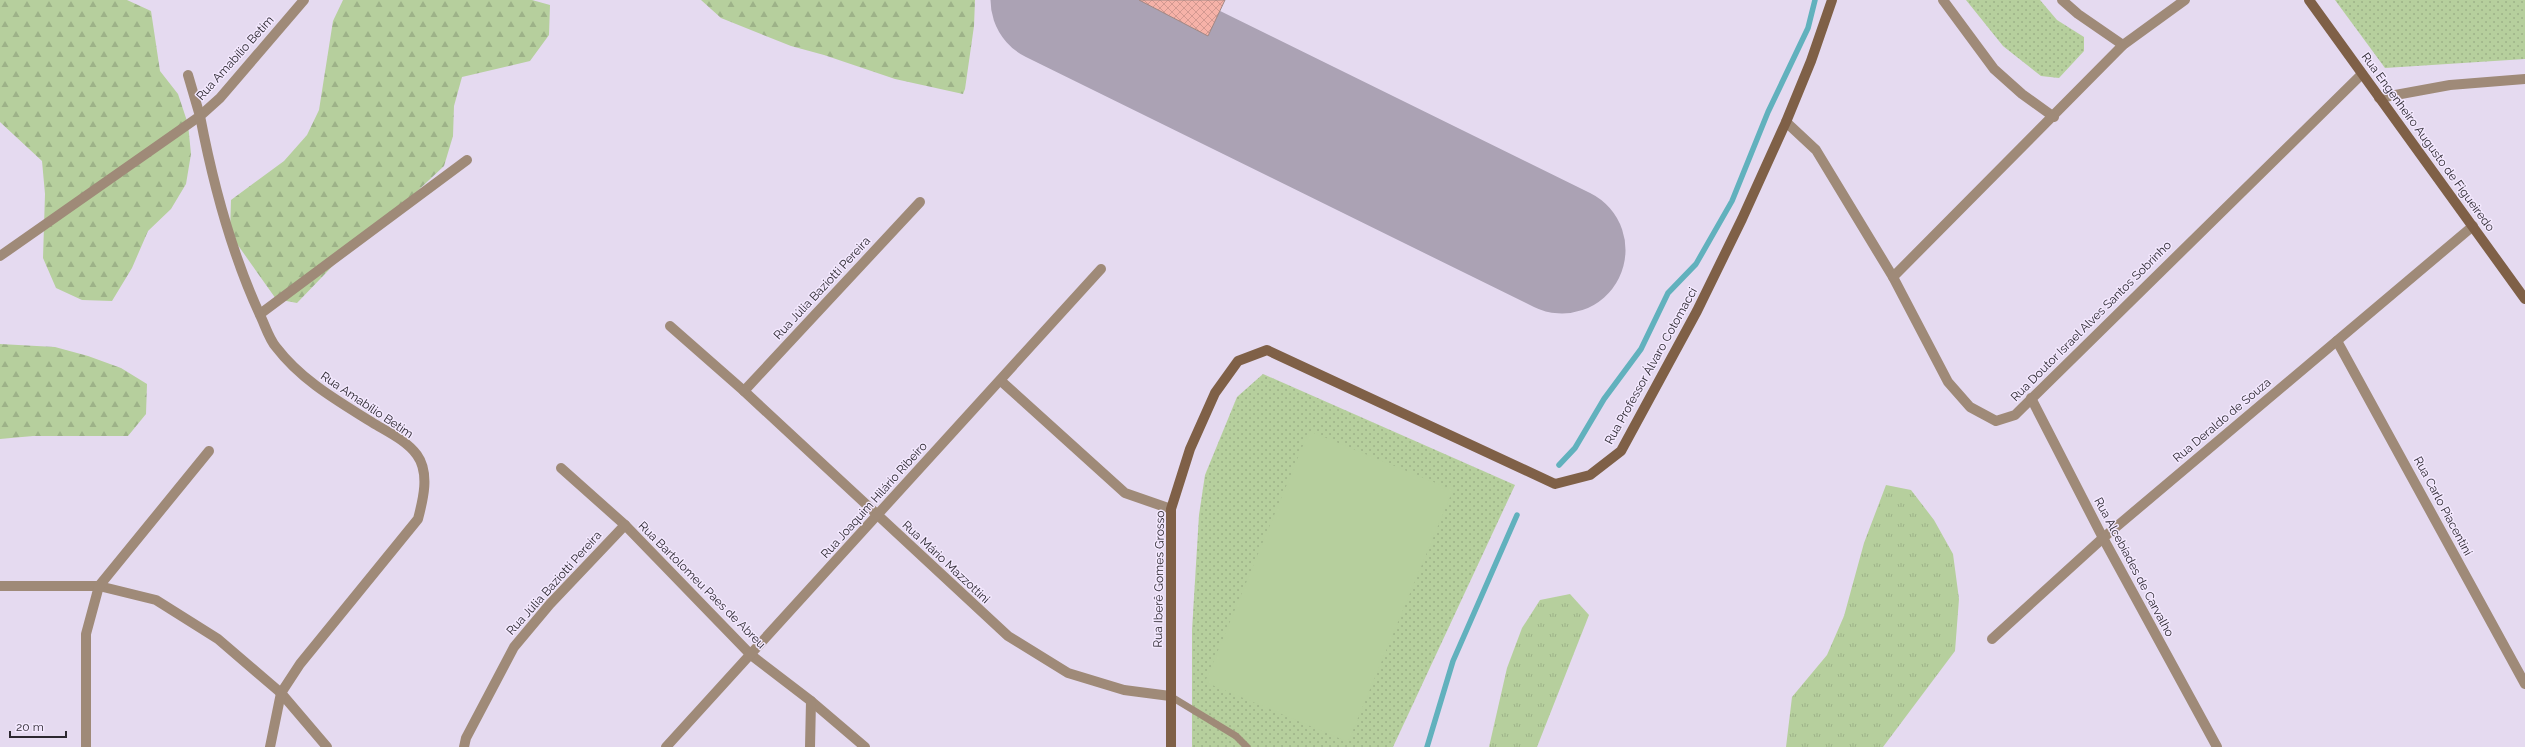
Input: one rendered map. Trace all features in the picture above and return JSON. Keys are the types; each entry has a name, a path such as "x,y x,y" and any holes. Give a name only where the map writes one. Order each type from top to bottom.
{"street":[{"name":"Rua Amabílio Betim","path":"270,747 281,692 300,664 418,519 424,499 424,474 417,455 397,437 310,383 275,347 249,290 226,225 200,116 220,98 304,0"},
{"name":"Rua Professor Álvaro Cotomacci","path":"1267,350 1554,484 1590,475 1621,451 1697,311 1786,122 1811,61 1832,0"},
{"path":"1943,0 1994,69 2022,94 2054,116"},
{"path":"2062,0 2078,14 2123,45"},
{"path":"1893,277 2123,45 2185,0"},
{"name":"Rua Engenheiro Augusto de Figueiredo","path":"2309,0 2525,299"},
{"name":"Rua Doutor Israel Alves Santos Sobrinho","path":"1786,122 1816,150 1893,277 1948,382 1970,407 1996,421 2015,415 2362,74"},
{"path":"0,256 200,116 188,75"},
{"path":"2379,98 2450,85 2525,79"},
{"path":"260,314 467,160"},
{"name":"Rua Júlia Baziotti Pereira","path":"744,391 920,202"},
{"name":"Rua Deraldo de Souza","path":"1992,639 2103,538 2473,226"},
{"name":"Rua Joaquim Hilário Ribeiro","path":"666,747 1101,269"},
{"name":"Rua Mário Mazzottini","path":"670,326 744,391 1008,636 1068,673 1124,690 1170,696"},
{"name":"Rua Carlo Piacentini","path":"2337,340 2525,684"},
{"name":"Rua Iberê Gomes Grosso","path":"1171,747 1171,509 1178,494 1190,449 1214,393 1238,361 1267,350"},
{"path":"1001,380 1125,493 1171,509"},
{"name":"Rua Alcebíades de Carvalho","path":"2031,398 2103,538 2217,747"},
{"path":"86,747 86,634 99,586 209,451"},
{"name":"Rua Bartolomeu Paes de Abreu","path":"561,468 625,525 751,655 811,701 861,746"},
{"name":"Rua Júlia Baziotti Pereira","path":"464,747 469,731 514,647 550,604 625,525"},
{"path":"0,586 99,586 156,600 218,639 281,692 324,746"},
{"path":"810,747 811,701"}],"lane":[{"name":"Rua Mário Mazzottini","path":"1170,696 1236,736 1247,747"}],"green space":[{"path":"0,0 127,0 151,11 160,71 178,94 188,124 191,154 186,184 171,209 148,231 132,268 112,301 82,300 56,288 43,258 45,194 42,161 0,122"},
{"path":"343,0 532,0 550,5 549,35 530,61 462,77 454,106 453,136 444,166 379,227 349,249 297,303 276,299 230,234 231,200 284,161 307,135 319,110 333,21"},
{"path":"701,0 975,0 974,26 965,89 963,94 895,79 824,55 791,46 721,18"},
{"path":"1966,0 2040,0 2057,20 2084,37 2084,51 2059,78 2041,76 2003,46"},
{"path":"2335,0 2525,0 2525,59 2385,68"},
{"path":"0,344 55,347 88,356 121,368 147,384 146,414 128,436 33,436 0,439"},
{"path":"1263,374 1515,485 1393,747 1192,747 1192,630 1199,515 1205,475 1237,397"},
{"path":"1309,431 1453,490 1348,742 1205,682"},
{"path":"1886,485 1911,490 1934,520 1953,554 1959,599 1955,651 1883,747 1786,747 1792,697 1827,655 1844,616 1864,543"},
{"path":"1570,594 1589,615 1537,747 1489,747 1507,668 1522,628 1540,600"}],"building":[{"path":"1139,0 1225,0 1208,36"}],"waterway":[{"path":"1559,465 1575,448 1604,399 1641,349 1668,293 1696,264 1732,201 1768,112 1808,28 1815,0"},
{"path":"1427,747 1453,661 1517,515"}],"runway":[{"path":"1054,0 1562,250"}]}
